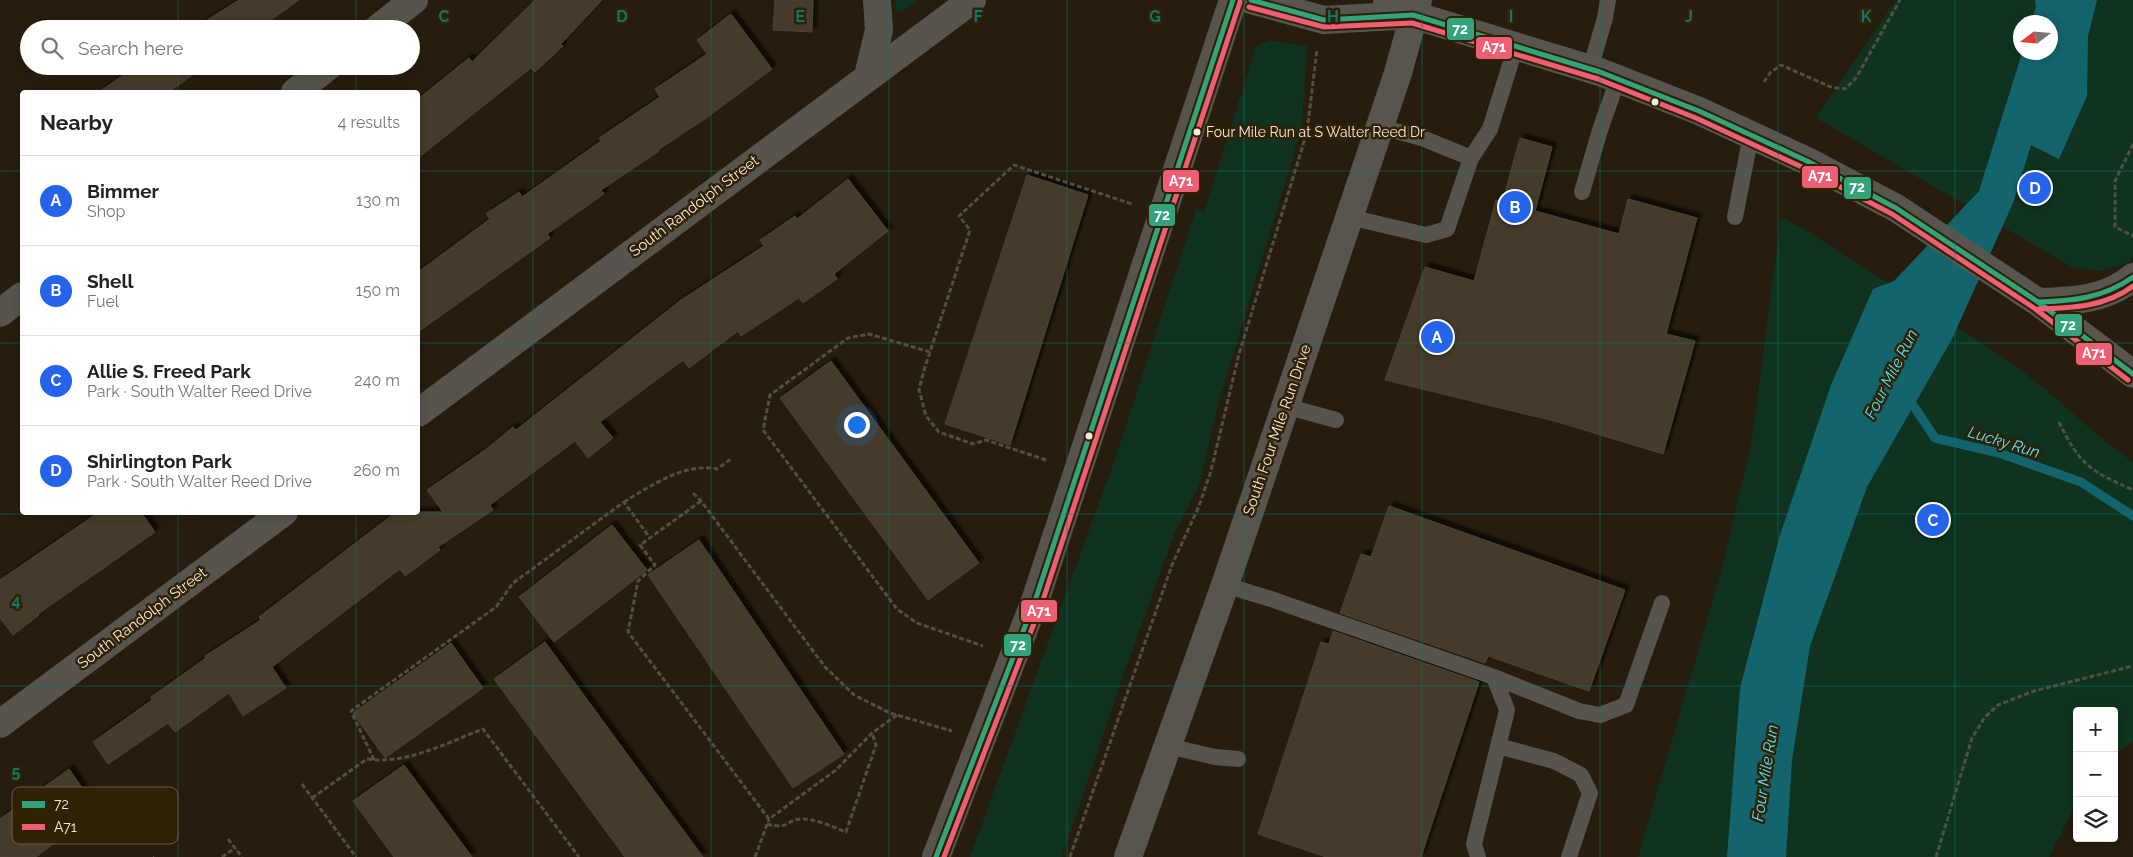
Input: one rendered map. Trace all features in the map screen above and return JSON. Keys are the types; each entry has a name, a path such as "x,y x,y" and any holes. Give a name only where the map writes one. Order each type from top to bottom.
{"main road":[{"path":"1251,0 1324,20 1416,7"},
{"path":"1387,0 1416,7 1516,46 1618,79 1751,134 1807,161 1896,208 2045,305 2133,374"},
{"name":"South Four Mile Run Drive","path":"1128,857 1225,585 1286,406 1398,73 1416,7"},
{"path":"2045,305 2103,295 2116,290 2133,277"}],"street":[{"path":"388,20 414,0"},
{"path":"868,76 879,30 877,0"},
{"name":"South Randolph Street","path":"420,412 972,0"},
{"path":"936,857 1036,598 1233,0"},
{"path":"298,90 317,75"},
{"path":"0,313 20,298"},
{"name":"South Randolph Street","path":"0,724 280,515"}],"lane":[{"path":"1590,69 1605,18 1608,0"},
{"path":"1350,217 1426,235 1447,229 1471,158 1490,129 1516,46"},
{"path":"1582,192 1600,130 1618,79"},
{"path":"1380,127 1422,138 1471,158"},
{"path":"1735,217 1751,134"},
{"path":"1286,406 1336,420"},
{"path":"1225,585 1494,677 1579,711 1600,714 1626,706 1662,604"},
{"path":"1478,857 1474,844 1507,710 1494,677"},
{"path":"1168,746 1215,757 1238,759"},
{"path":"1498,746 1554,761 1581,775 1590,793 1569,857"}],"path":[{"path":"1764,82 1770,73 1782,66 1831,87 1845,89 1856,78 1900,0"},
{"path":"1070,857 1172,565 1199,506 1211,471 1239,354 1307,132 1314,88 1317,46"},
{"path":"2133,144 2115,181 2115,227 2133,236"},
{"path":"1046,460 986,440 973,444 939,432 926,416 919,390 970,230 959,216 1014,165 1132,204"},
{"path":"930,352 869,334 848,338 770,395 763,430 897,609 917,623 983,646"},
{"path":"2059,422 2081,460 2100,475 2133,490"},
{"path":"374,760 351,711 496,607 513,583 624,502 653,484 683,472 708,467 717,469 731,459"},
{"path":"693,493 701,501 825,667 854,695 897,715 952,731"},
{"path":"701,501 640,545 655,566 638,581 628,632 769,819"},
{"path":"624,502 650,538"},
{"path":"1936,857 1972,738 1985,717 1998,705 2034,691 2133,666"},
{"path":"755,857 769,819 836,770 872,734 897,715"},
{"path":"312,798 367,759 384,761 415,754 482,729 579,857"},
{"path":"767,824 781,828 800,819 818,822 846,832 876,745 872,734"},
{"path":"302,784 356,857"},
{"path":"228,839 242,857"},
{"path":"222,857 235,848"}],"green space":[{"path":"896,0 918,0 902,12 896,11"},
{"path":"1896,0 2133,0 2133,258 2130,262 2100,271 2072,267 1816,118"},
{"path":"1269,40 1307,46 1302,127 1219,401 1199,485 1174,535 1125,670 1062,857 970,857 1117,453 1196,209 1204,212 1256,47"},
{"path":"1781,217 1804,229 1934,312 2028,375 2102,439 2133,462 2133,741 2118,753 2118,707 2073,707 2073,810 2049,857 1638,857 1719,579 1751,446"}],"water":[{"name":"Four Mile Run","path":"2035,0 2097,0 2088,36 2087,96 2059,159 2031,145 2013,203 1952,339 1867,487 1810,646 1792,760 1786,857 1727,857 1740,688 1780,535 1831,385 1873,289 1894,281 1979,191 2020,60 2058,60 2058,15 2033,15 2036,7"}],"building":[{"path":"239,0 299,0 271,20 207,20"},
{"path":"535,0 602,0 561,44 563,46 535,72 531,68 420,156 420,97 469,58 472,62"},
{"path":"775,0 813,0 812,32 773,30"},
{"path":"731,14 772,69 709,116 601,190 604,194 547,234 550,238 420,331 420,271 490,219 486,214 519,192 522,197 601,141 599,138 660,97 655,89 707,54 697,40"},
{"path":"123,75 193,75 172,90 102,90"},
{"path":"1520,138 1552,147 1535,211 1619,234 1628,199 1697,218 1666,334 1695,341 1663,454 1558,422 1385,380 1425,267 1474,281 1496,200 1502,203"},
{"path":"1027,175 1088,195 1010,445 945,424"},
{"path":"848,179 888,231 834,274 837,279 803,303 799,298 741,336 738,331 689,368 683,360 600,422 613,438 588,458 575,441 490,505 493,510 438,547 440,550 405,576 400,569 272,667 286,688 243,716 229,693 175,732 168,723 108,764 93,742 152,700 151,697 206,658 205,656 261,620 259,617 392,515 420,515 420,512 443,512 427,490 485,450 513,427 516,430 681,300 764,246 760,240 795,216 797,219"},
{"path":"831,361 979,563 928,600 780,398"},
{"path":"1389,506 1625,590 1589,691 1488,656 1485,663 1340,613 1361,554 1371,557"},
{"path":"95,515 143,515 155,532 38,614 13,635 0,618 0,580"},
{"path":"612,525 647,570 554,642 519,597"},
{"path":"699,540 844,754 793,788 648,575"},
{"path":"1333,631 1479,682 1421,857 1326,857 1258,834 1321,642 1329,644"},
{"path":"545,642 703,857 625,857 494,679"},
{"path":"451,643 483,688 385,758 353,713"},
{"path":"404,765 472,857 394,857 353,801"},
{"path":"69,769 81,787 44,787"},
{"path":"12,810 12,844 53,844 36,857 0,857 0,819"}],"waterway":[{"name":"Lucky Run","path":"1907,396 1935,438 1999,453 2081,482 2133,516"}],"transit line":[{"name":"72","path":"936,857 1036,598 1233,0"},
{"name":"72","path":"1251,0 1324,20 1413,15 1600,72 1699,111 1807,161 1896,208 2038,302"},
{"name":"A71","path":"944,857 1043,600 1240,2"},
{"name":"A71","path":"1249,7 1324,27 1412,23 1598,79 1696,118 1804,168 1892,214 2034,308"},
{"name":"72","path":"2038,302 2064,301 2088,297 2111,290 2133,277"},
{"name":"72","path":"2002,278 2038,302 2133,374"},
{"name":"A71","path":"1998,284 2034,308 2128,380"},
{"name":"A71","path":"2038,309 2088,305 2123,293 2133,286"}],"place":[{"name":"Four Mile Run at S Walter Reed Dr","path":"1197,132"},
{"name":"Shirlington Park","path":"2035,188"},
{"name":"Shell","path":"1515,207"},
{"name":"Bimmer","path":"1437,337"},
{"name":"Allie S. Freed Park","path":"1933,520"}]}
